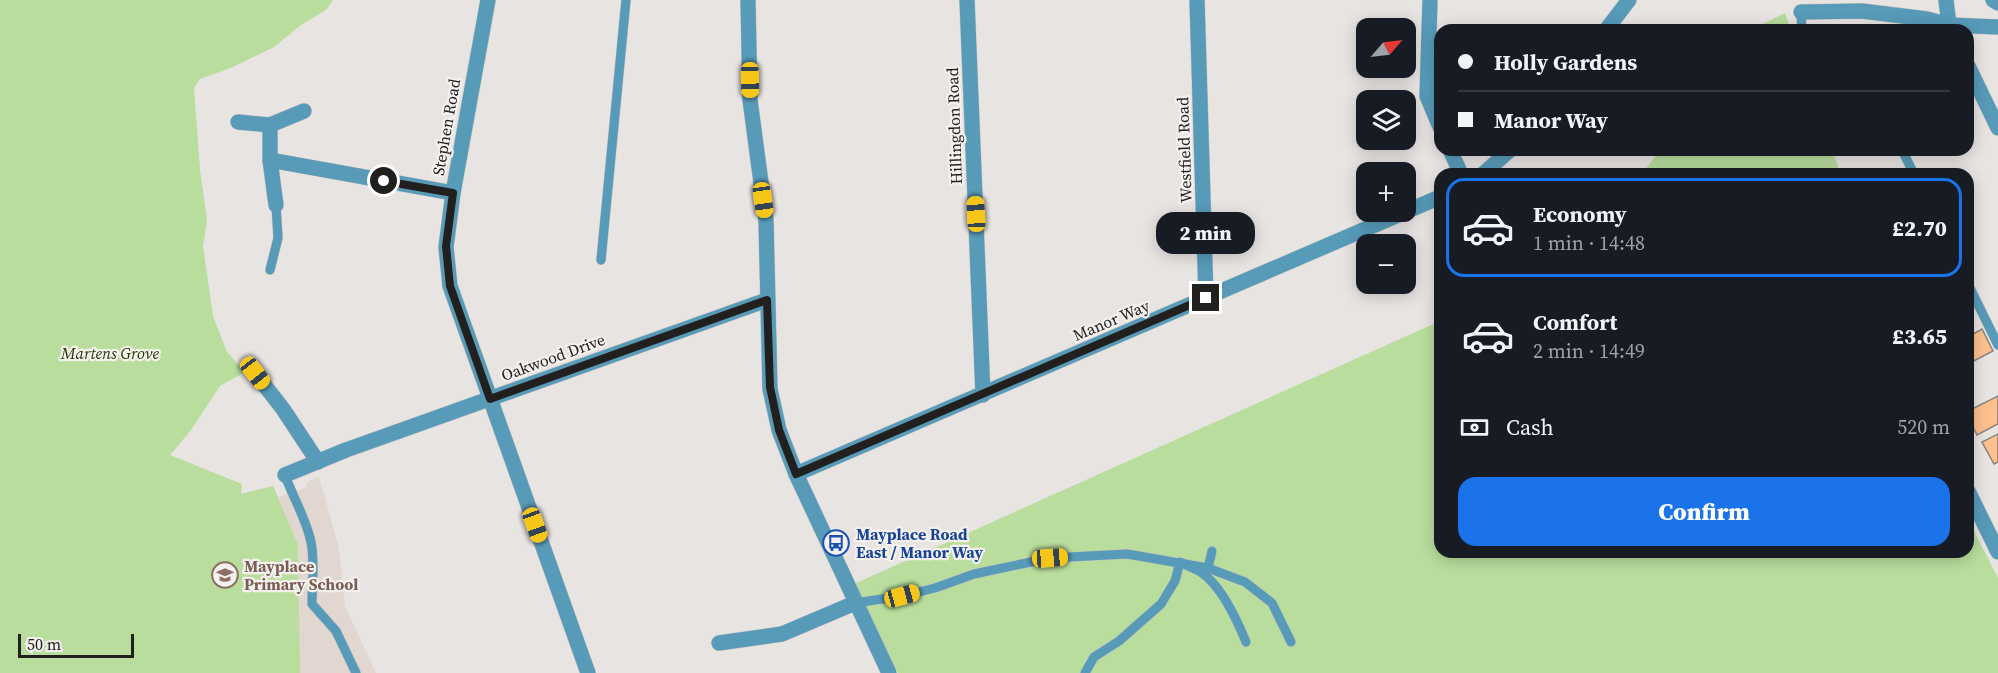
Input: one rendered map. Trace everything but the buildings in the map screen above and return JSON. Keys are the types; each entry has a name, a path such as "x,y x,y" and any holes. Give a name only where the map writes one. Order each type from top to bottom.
{"street":[{"name":"Stephen Road","path":"488,0 453,193 446,246 450,286 588,673"},
{"path":"748,0 750,100 766,220 770,387 779,430 796,474 889,673"},
{"name":"Hillingdon Road","path":"968,0 983,394"},
{"name":"Westfield Road","path":"1197,0 1206,298"},
{"path":"1430,0 1427,96 1434,113"},
{"path":"1611,24 1629,0"},
{"path":"1946,0 1949,24"},
{"path":"1993,0 1998,3"},
{"path":"1801,12 1862,11 1927,19 1940,24"},
{"path":"1974,28 1998,27"},
{"path":"1974,78 1998,128"},
{"path":"238,122 270,125 304,111"},
{"path":"270,125 270,160 276,205"},
{"path":"1490,168 1503,156"},
{"path":"270,160 453,193"},
{"name":"Manor Way","path":"796,474 1434,200"},
{"name":"Oakwood Drive","path":"285,476 346,450 767,300"},
{"path":"255,373 284,409 318,462"},
{"path":"1974,503 1998,552"},
{"path":"719,643 782,634 855,603"}],"lane":[{"path":"601,260 626,0"},
{"path":"1801,12 1802,24"},
{"path":"270,270 278,238 276,205"},
{"path":"1974,296 1998,345"},
{"path":"285,476 302,511 311,543 312,604 336,631 356,673"},
{"path":"1208,568 1212,551"},
{"path":"855,603 902,596 935,588 974,574 1050,558 1127,554 1208,568 1245,582 1272,603 1291,642"},
{"path":"1180,562 1203,573 1223,596 1238,621 1246,642"},
{"path":"1085,673 1094,657 1119,641 1161,604 1176,581 1180,562"}],"shaded area":[{"name":"Mayplace Primary School","path":"319,477 339,548 345,606 376,673 73,673 241,494 273,486 278,497 305,488 307,482"}],"green space":[{"name":"Martens Grove","path":"0,0 333,0 326,10 301,25 274,47 233,67 200,79 194,88 200,170 207,220 203,246 213,316 227,352 245,372 220,386 191,430 170,455 242,484 241,494 273,486 298,545 300,673 0,673"},
{"path":"1785,13 1789,24 1763,24"},
{"path":"1656,156 1834,156 1839,168 1646,168"},
{"path":"1434,324 1434,558 1974,558 1974,531 1998,578 1998,673 898,673 854,584"}],"place":[{"name":"Mayplace Road East / Manor Way","path":"836,543"},
{"name":"Mayplace Primary School","path":"225,575"}],"route":[{"path":"384,181 453,193 446,246 450,286 490,399 767,300 770,387 779,430 796,474 1206,298"}]}
